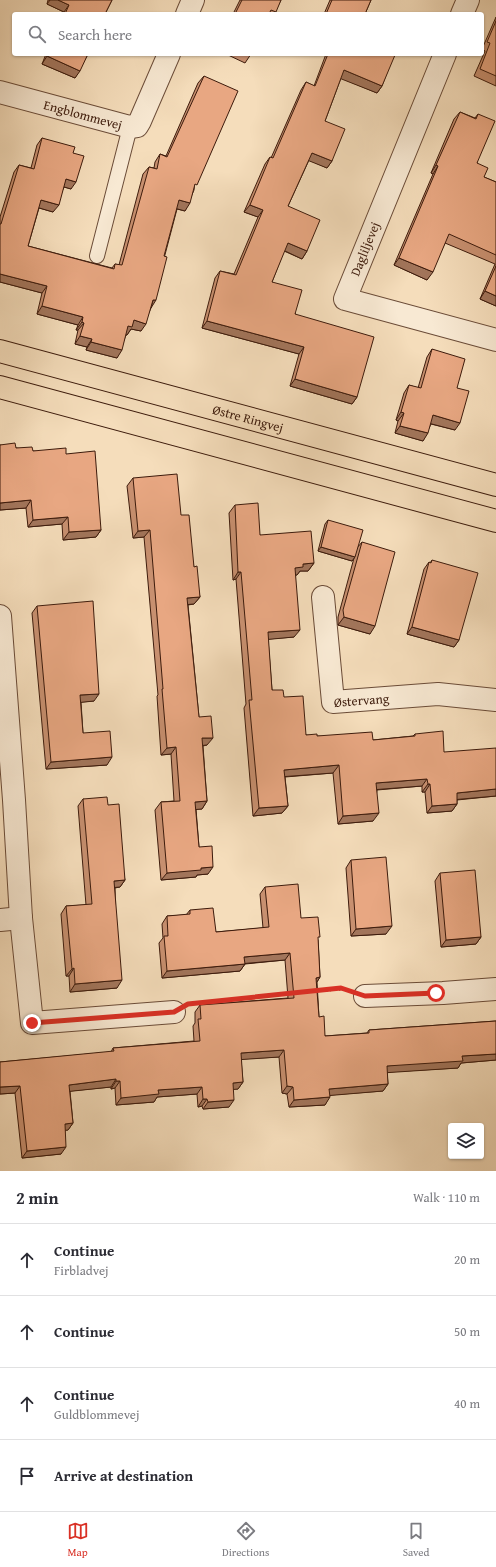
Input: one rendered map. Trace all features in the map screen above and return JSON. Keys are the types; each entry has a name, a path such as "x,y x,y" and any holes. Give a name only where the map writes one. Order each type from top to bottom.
{"main road":[{"name":"Østre Ringvej","path":"0,351 496,485"},
{"path":"0,387 496,521"}],"street":[{"path":"188,12 193,0"},
{"path":"463,12 468,0"},
{"name":"Engblommevej","path":"0,92 130,127 137,126 168,56"},
{"name":"Dagliljevej","path":"444,56 344,299 496,340"},
{"name":"Østervang","path":"322,597 333,702 438,694 496,700"},
{"path":"0,616 14,800 11,919 32,1023 174,1012"},
{"path":"365,996 496,989"}],"lane":[{"path":"97,256 130,127"}],"path":[{"path":"311,991 341,988 365,996"},
{"path":"174,1012 188,1004 295,993"}],"building":[{"path":"58,0 112,0 106,12 66,12 69,5"},
{"path":"242,0 281,0 276,12 271,10 270,12 236,12"},
{"path":"332,0 371,0 366,12 327,12"},
{"path":"496,21 496,76 480,69 490,43 487,42"},
{"path":"47,56 87,56 80,71"},
{"path":"327,56 395,56 382,86 344,70 325,121 345,129 332,161 312,153 288,206 320,220 307,251 288,243 272,282 302,290 295,314 374,337 357,397 295,379 304,347 207,321 220,271 236,275 263,210 250,205 270,157 273,158 306,82 315,86"},
{"path":"204,76 238,91 197,185 195,184 190,203 179,200 164,256 167,257 156,300 153,300 146,324 134,320 132,327 128,326 122,350 91,342 92,339 80,336 84,323 82,322 83,317 42,306 47,286 0,274 0,224 19,165 34,169 42,138 75,147 73,153 84,156 76,182 66,179 59,205 41,200 28,246 114,269 115,264 122,265 149,167 157,169 160,154 167,157"},
{"path":"460,112 476,119 478,114 495,121 477,163 488,168 484,177 496,182 496,255 449,234 433,272 399,258 438,166 436,165"},
{"path":"496,266 496,296 485,291"},
{"path":"432,349 465,359 457,388 469,391 460,423 433,415 428,433 400,426 404,413 401,412 409,385 421,388"},
{"path":"15,443 16,448 32,447 33,451 66,448 66,454 95,451 101,530 69,532 68,517 33,520 31,500 0,503 0,445"},
{"path":"177,474 181,515 189,515 194,567 197,566 200,597 187,598 199,717 211,716 213,738 202,738 207,801 195,802 199,847 212,846 213,867 201,868 201,870 167,873 161,802 180,801 176,747 167,748 150,530 138,531 133,478"},
{"path":"258,503 260,535 311,531 314,563 303,564 303,567 295,568 300,630 268,632 272,690 283,690 284,697 303,696 306,735 317,734 317,736 372,732 373,740 415,736 415,734 443,731 444,752 496,748 496,789 457,793 457,804 432,806 430,784 428,784 427,779 376,783 379,813 343,816 339,765 284,770 288,806 259,808 249,700 252,700 241,572 238,572 235,505"},
{"path":"328,520 363,530 355,557 321,547"},
{"path":"362,542 395,552 375,626 344,617 343,610"},
{"path":"432,560 478,573 459,640 412,627 429,562 431,563"},
{"path":"93,601 99,694 80,695 83,733 110,731 112,757 51,762 37,606"},
{"path":"107,797 108,805 119,804 125,880 114,881 122,980 75,984 74,968 72,969 66,906 92,904 83,799"},
{"path":"386,857 392,926 356,929 351,860"},
{"path":"475,870 481,937 446,940 440,873"},
{"path":"298,884 301,918 318,917 320,937 318,937 320,977 316,978 319,1017 324,1016 325,1036 369,1033 369,1030 496,1021 496,1054 462,1056 463,1061 387,1066 388,1084 329,1089 330,1097 294,1100 293,1087 287,1086 284,1050 241,1053 243,1082 233,1083 234,1100 208,1102 207,1099 203,1099 202,1087 158,1090 159,1094 121,1098 120,1081 116,1081 116,1079 69,1085 73,1123 65,1124 66,1147 27,1151 20,1086 0,1087 0,1062 114,1051 113,1048 200,1041 198,1019 201,1019 200,1005 294,998 290,953 244,957 245,964 167,971 164,936 168,936 167,916 190,914 190,910 213,908 216,932 269,927 265,887"}],"route":[{"path":"32,1023 174,1012 188,1004 341,988 365,996 436,993"}]}
